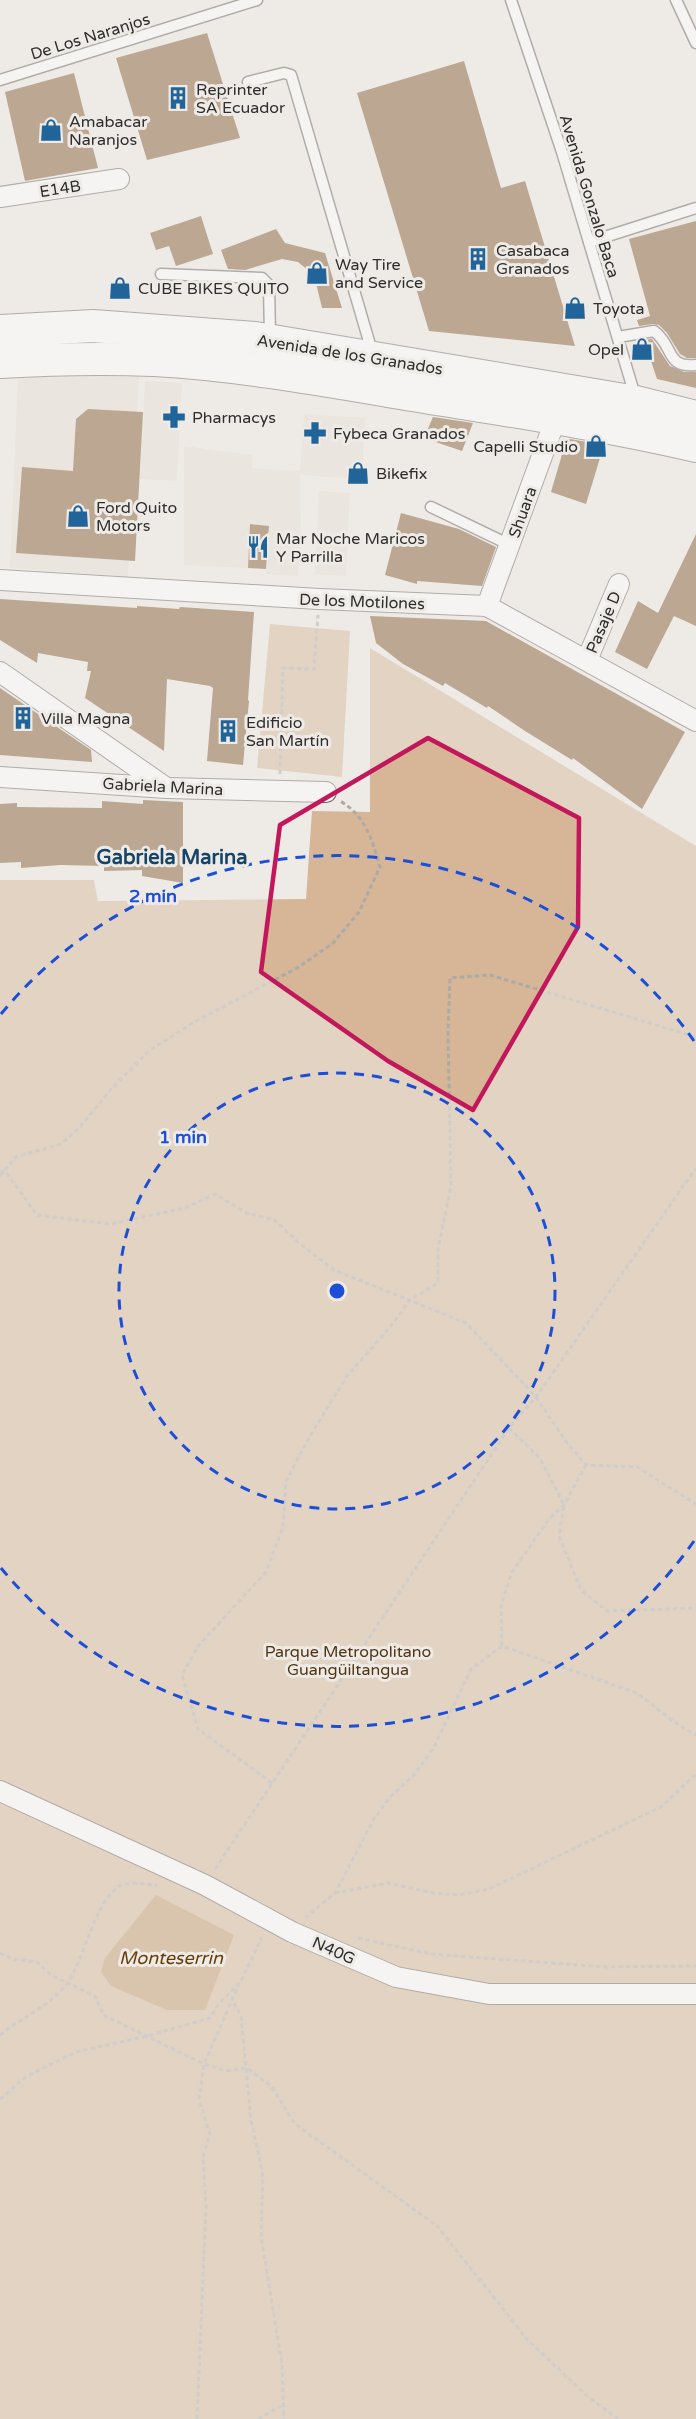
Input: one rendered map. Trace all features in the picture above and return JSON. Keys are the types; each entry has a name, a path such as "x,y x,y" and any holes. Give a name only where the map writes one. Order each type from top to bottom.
{"main road":[{"name":"Avenida de los Granados","path":"0,332 93,326 270,340 636,402 696,417"},
{"name":"Avenida de los Granados","path":"0,362 56,359 155,360 345,383 556,418 696,446"}],"street":[{"name":"E14B","path":"0,198 119,178"},
{"name":"Shuara","path":"487,606 556,418"},
{"name":"De los Motilones","path":"0,580 319,599 487,606 696,721"},
{"name":"Pasaje D","path":"587,660 619,584"},
{"path":"0,672 167,788"},
{"name":"Gabriela Marina","path":"0,777 167,788 326,792"},
{"name":"N40G","path":"0,1791 205,1885 292,1932 396,1977 489,1994 696,1994"}],"lane":[{"name":"De Los Naranjos","path":"0,80 257,0"},
{"name":"Avenida Gonzalo Baca","path":"512,0 562,152 636,402"},
{"path":"676,0 696,43"},
{"path":"248,82 284,73 291,75 374,357"},
{"path":"589,242 696,208"},
{"path":"161,274 262,278 269,285 270,340"},
{"path":"618,337 654,331 662,337 674,361 683,366 696,365"},
{"path":"431,507 510,545"}],"path":[{"path":"281,765 283,668 314,669 316,637"},
{"path":"0,1174 16,1157 60,1144 80,1127 112,1088 150,1050 196,1021 299,967 333,943 358,912 381,867 369,830 351,807 326,792"},
{"path":"272,1783 198,1729 182,1675 198,1646 266,1572 283,1527 286,1481 307,1441 347,1377 411,1300 438,1283 438,1249 452,1186 448,1034 450,978 490,975 696,1037"},
{"path":"205,1885 509,1428 536,1397 696,1168"},
{"path":"5,1171 38,1215 110,1224 185,1208 215,1194 247,1213 275,1220 298,1243 334,1270 466,1323 536,1397 565,1440 586,1465 638,1467 696,1504"},
{"path":"509,1428 540,1458 564,1504 559,1536 581,1590 607,1611 696,1608"},
{"path":"502,1646 501,1605 512,1572 549,1519 564,1504 586,1465"},
{"path":"502,1646 638,1693 677,1724 696,1735"},
{"path":"292,1932 334,1893 374,1819 391,1796 414,1775 434,1747 471,1669 502,1646"},
{"path":"334,1893 388,1883 433,1893 459,1895 489,1889 661,1807 696,1774"},
{"path":"0,2036 47,2004 67,1983 105,1902 120,1886 133,1883 154,1885 170,1882 180,1873"},
{"path":"197,2419 206,2207 203,2157 210,2135 199,2098 204,2064 270,1920"},
{"path":"352,1937 431,1954 605,1967 696,1966"},
{"path":"0,1953 13,1959 37,1962 51,1975 95,1996 104,2015 204,2064 226,2071 247,2068 271,2086 295,2124 438,2226 527,2338 587,2396 618,2419"},
{"path":"0,2099 27,2076 76,2052 147,2036 210,2018 218,2005 241,1981"},
{"path":"233,2002 241,2016 251,2120 263,2176 261,2236 282,2364 284,2419"},
{"path":"258,2419 283,2405"}],"highlighted area":[{"path":"428,738 579,818 578,927 473,1110 388,1061 261,972 280,825"}],"shaded area":[{"path":"18,374 139,377 128,577 10,568"},
{"path":"145,381 182,383 177,481 140,479"},
{"path":"304,414 365,418 362,479 300,475 301,529 298,576 266,574 269,526 250,524 248,568 184,565 184,446 252,455 252,468 300,471"},
{"path":"319,491 350,493 346,576 315,574"}],"green space":[{"path":"270,624 350,631 342,777 257,768"},
{"name":"Parque Metropolitano Guangüiltangua","path":"370,648 696,846 696,2419 0,2419 0,880 94,880 98,901 306,899 312,811 370,812"}],"water":[{"name":"Monteserrin","path":"156,1895 234,1935 205,2010 167,2010 111,1986 101,1972 105,1958"}],"building":[{"name":"Reprinter SA Ecuador","path":"207,33 240,138 147,160 116,58"},
{"name":"Casabaca Granados","path":"464,61 501,188 525,181 575,346 429,331 357,93"},
{"name":"Amabacar Naranjos","path":"74,73 98,168 25,181 5,92"},
{"path":"201,216 213,254 176,266 169,246 156,250 150,233"},
{"path":"696,221 696,358 687,358 680,354 659,325 639,326 637,320 650,316 629,239"},
{"path":"276,229 285,243 325,253 342,308 322,308 314,275 298,262 282,259 245,270 228,269 221,250"},
{"path":"652,339 670,366 684,372 696,372 696,388 657,379 644,340"},
{"name":"Ford Quito Motors","path":"88,409 143,412 135,561 16,553 22,467 73,471 76,419"},
{"path":"433,417 473,423 462,451 424,438"},
{"path":"570,439 604,445 586,504 551,492 566,441"},
{"path":"401,513 459,529 496,547 482,586 417,581 417,584 385,575"},
{"name":"Mar Noche Maricos Y Parrilla","path":"250,524 269,526 266,569 248,568"},
{"path":"696,534 696,626 674,616 647,669 615,652 638,601 658,613"},
{"path":"0,599 137,608 137,606 179,609 180,607 254,612 243,765 207,761 213,688 167,679 164,751 85,698 91,671 87,671 88,662 38,653 37,663 0,640"},
{"path":"370,616 486,621 685,732 642,809 573,758 572,760 488,706 487,708 445,683 443,686 403,664 376,643"},
{"name":"Villa Magna","path":"0,688 91,750 92,762 0,755"},
{"path":"143,800 183,802 183,883 142,876 142,870 104,871 104,866 60,865 21,868 21,862 0,863 0,804 17,803 17,807 102,808 102,801 143,804"}],"place":[{"name":"Reprinter SA Ecuador","path":"178,98"},
{"name":"Amabacar Naranjos","path":"51,130"},
{"name":"Casabaca Granados","path":"478,259"},
{"name":"Way Tire and Service","path":"317,273"},
{"name":"CUBE BIKES QUITO","path":"120,288"},
{"name":"Toyota","path":"575,308"},
{"name":"Opel","path":"642,349"},
{"name":"Pharmacys","path":"174,417"},
{"name":"Fybeca Granados","path":"315,433"},
{"name":"Capelli Studio","path":"596,446"},
{"name":"Bikefix","path":"358,473"},
{"name":"Ford Quito Motors","path":"78,516"},
{"name":"Mar Noche Maricos Y Parrilla","path":"258,547"},
{"name":"Villa Magna","path":"23,718"},
{"name":"Edificio San Martín","path":"228,731"}],"district":[{"name":"Gabriela Marina","path":"172,857"}]}
